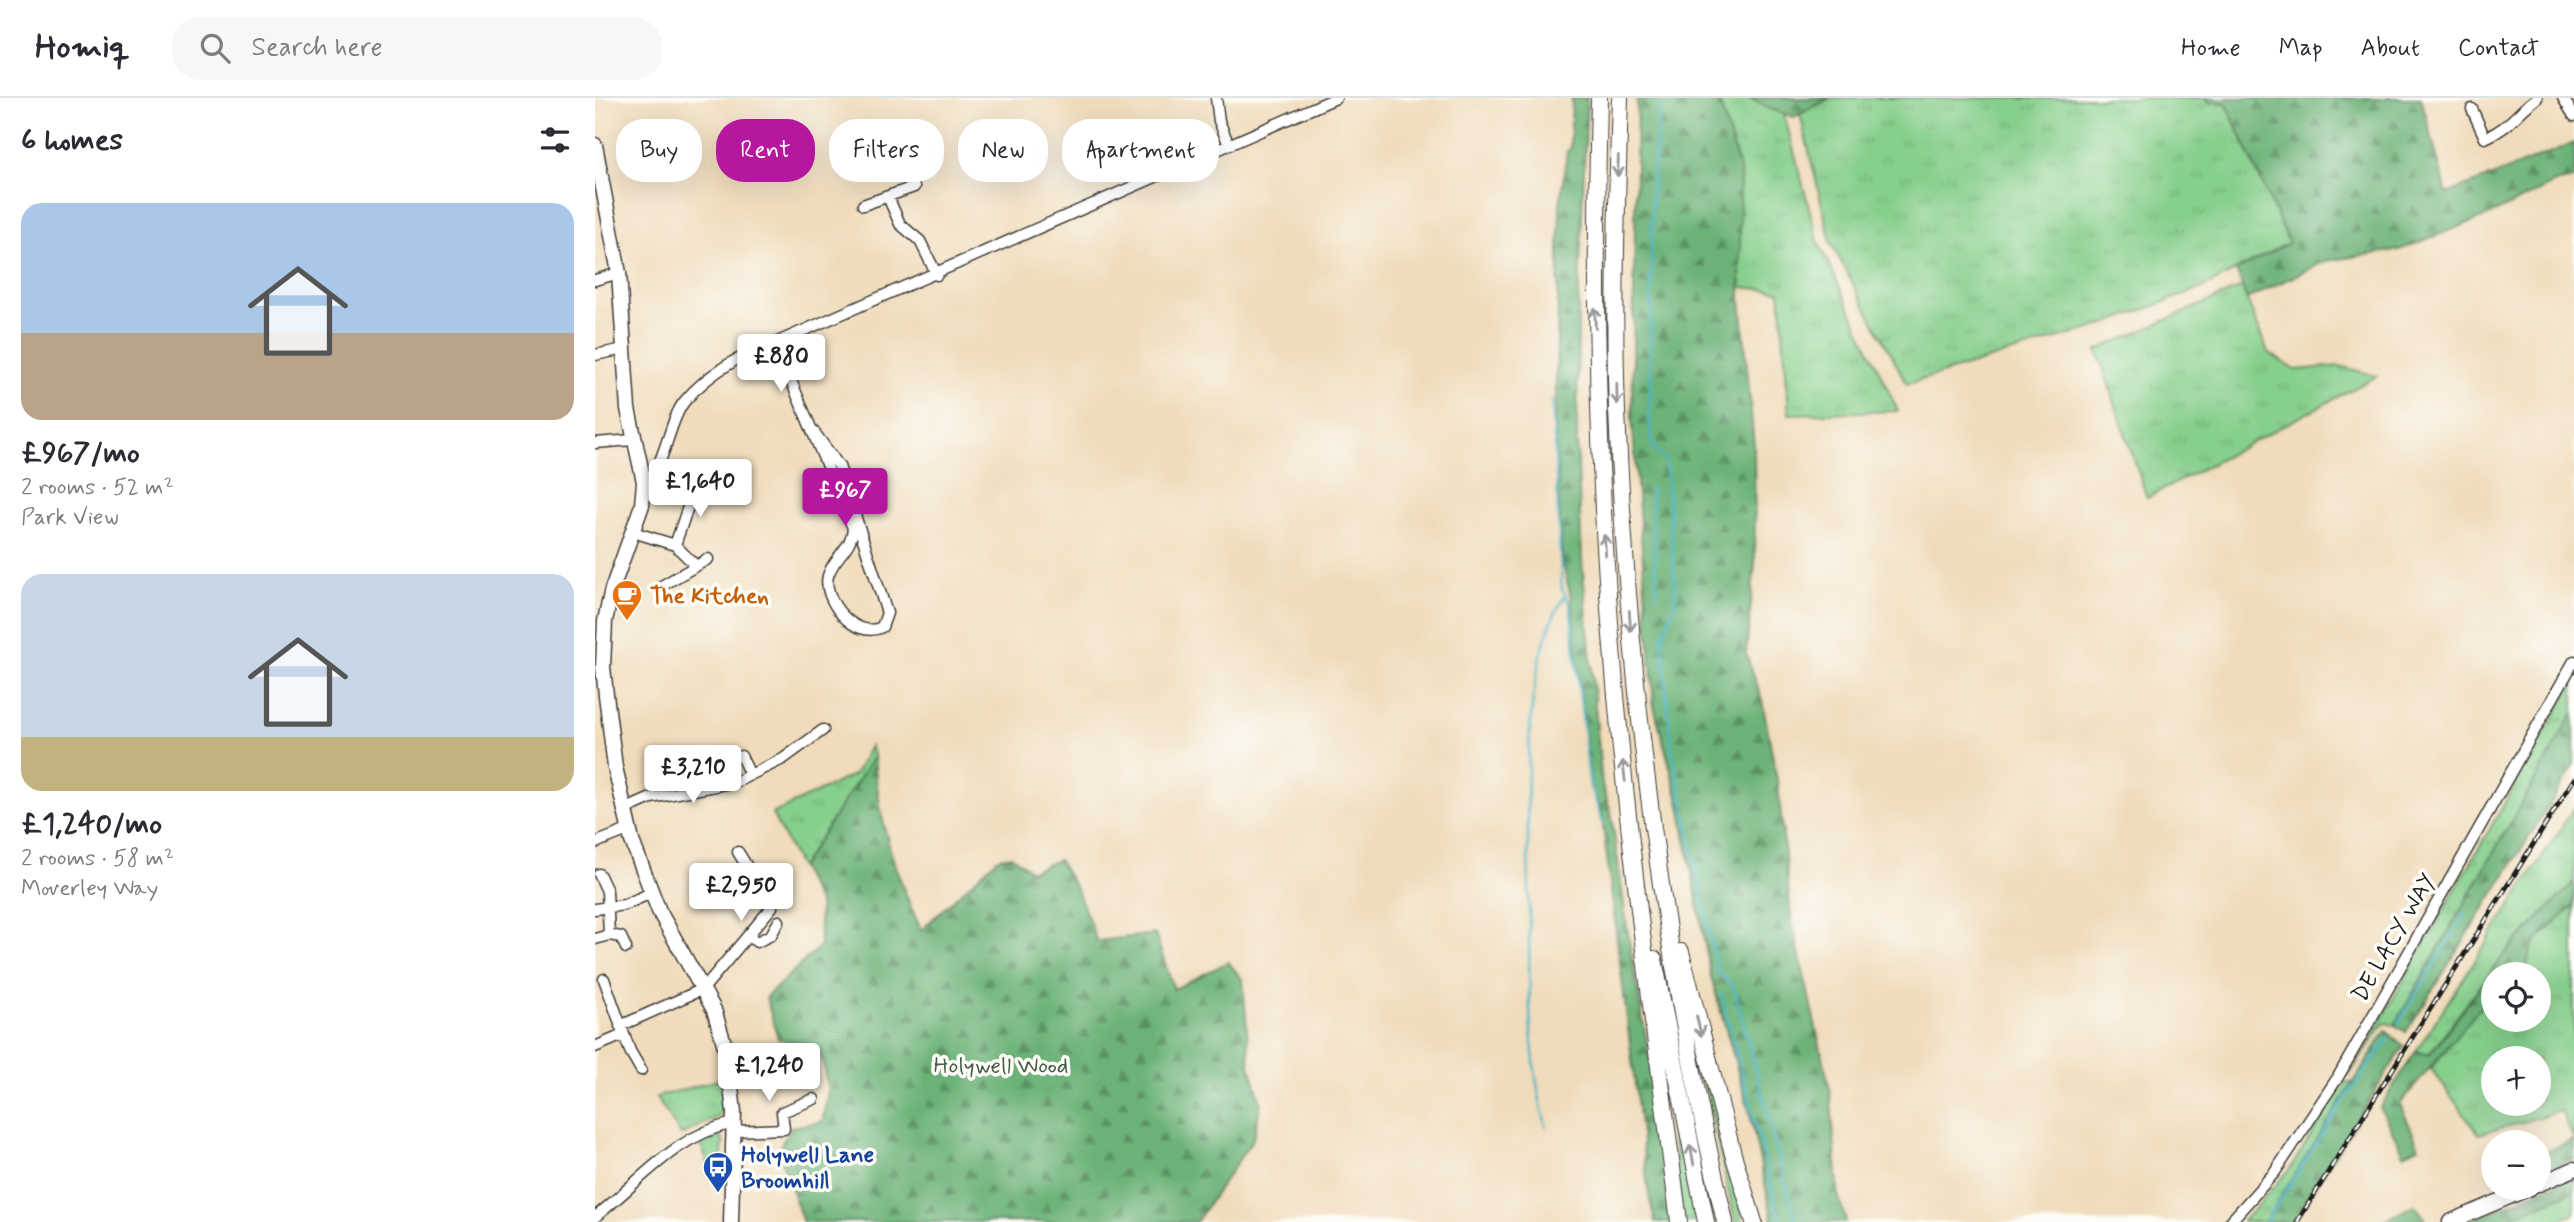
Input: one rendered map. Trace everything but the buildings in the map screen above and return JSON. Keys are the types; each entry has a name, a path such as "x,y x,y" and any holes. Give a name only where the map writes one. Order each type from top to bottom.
{"highway":[{"path":"1599,98 1594,266 1598,406 1612,648 1640,930 1679,1222"},
{"path":"1620,98 1615,246 1617,409 1633,652 1654,841 1682,1017 1724,1222"},
{"path":"1632,839 1706,1222"},
{"path":"1654,841 1716,1089 1754,1222"}],"main road":[{"path":"595,145 596,164 619,273 633,440 643,477 642,505 600,620 603,667 628,830 651,893 714,1010 727,1053 734,1127 731,1222"},
{"path":"2551,1179 2574,1170"},
{"path":"2451,1222 2502,1200"}],"street":[{"path":"1216,98 1219,121 1229,145"},
{"path":"643,477 654,475 684,401 717,371 1336,98"},
{"path":"2472,109 2485,138 2505,130 2518,112 2537,98"},
{"path":"2563,98 2574,116"},
{"path":"863,205 914,187"},
{"path":"888,197 900,224 920,241 937,275"},
{"path":"595,280 619,273"},
{"path":"776,345 853,528 852,540 832,564 827,586 834,602 851,625 863,632 872,632 882,627 887,613 839,466 814,432"},
{"path":"595,355 624,349"},
{"path":"595,443 633,440"},
{"path":"675,545 693,492 699,488 729,499"},
{"path":"633,531 675,545 696,566"},
{"path":"658,588 708,559"},
{"name":"DE LACY WAY","path":"2230,1222 2276,1171 2338,1077 2574,661"},
{"path":"624,810 651,798 736,782 783,759 823,730"},
{"path":"741,756 750,775"},
{"path":"595,843 628,830"},
{"path":"595,1046 703,989 772,907 738,852"},
{"path":"599,874 607,891 601,909 609,935"},
{"path":"601,909 636,901 651,893"},
{"path":"749,937 757,942 763,941 779,921"},
{"path":"595,939 609,935 621,937 626,948"},
{"path":"604,979 622,1031 641,1070"},
{"path":"599,1222 595,1217 681,1143 704,1131 734,1127 784,1129 782,1112 814,1099"}],"green space":[{"path":"1572,98 1587,98 1578,314 1577,442 1582,559 1602,785 1611,812 1629,940 1652,1072 1671,1222 1655,1222 1648,1190 1601,809 1590,787 1571,598 1562,559 1555,435 1560,204 1567,151 1570,149"},
{"path":"1637,98 1718,98 1740,170 1740,287 1754,446 1755,563 1746,654 1762,700 1778,785 1791,917 1830,1090 1839,1198 1846,1222 1773,1222 1749,1110 1710,973 1680,805 1654,706 1632,418"},
{"path":"1718,98 1750,98 1784,114 1818,241 1898,411 1789,414 1780,291 1740,287 1740,170"},
{"path":"1750,98 1830,98 1794,117 1767,108"},
{"path":"1830,98 2207,98 2208,103 2226,103 2289,243 2202,288 2103,325 1907,384 1831,243 1800,114"},
{"path":"2207,98 2421,98 2447,194 2574,143 2574,179 2555,183 2492,214 2399,250 2326,261 2247,299 2236,270 2289,243 2226,103 2208,103"},
{"path":"2242,287 2268,352 2295,370 2340,366 2377,376 2147,498 2097,350"},
{"path":"2574,681 2574,712 2395,1025 2384,1023 2349,1076"},
{"path":"2574,712 2574,766 2406,1032 2395,1025"},
{"path":"870,746 874,756 800,868 772,814 855,774"},
{"name":"Holywell Wood","path":"874,756 889,845 921,930 998,858 1012,856 1031,871 1058,860 1077,890 1097,941 1155,934 1174,989 1228,962 1243,980 1250,1066 1261,1102 1253,1139 1196,1222 803,1222 778,1150 791,1127 822,1122 828,1091 822,1057 800,1043 778,1039 766,997 820,946 819,904 800,868"},
{"path":"2574,808 2574,882 2499,962 2481,962 2481,985 2428,1055 2416,1051"},
{"path":"2574,882 2574,905 2533,944 2528,962 2499,962"},
{"path":"2574,905 2574,1140 2561,1111 2551,1114 2551,1046 2481,1046 2481,1116 2543,1116 2493,1130 2481,1130 2479,1134 2431,1069 2481,1005 2481,1032 2551,1032 2551,962 2528,962 2533,944"},
{"path":"2481,986 2481,1007 2400,1104 2419,1147 2404,1154 2380,1107 2416,1051 2429,1055"},
{"path":"1692,1026 1740,1199 1742,1222 1735,1222"},
{"path":"2386,1031 2404,1046 2292,1222 2265,1222"},
{"path":"721,1079 724,1104 719,1116 681,1135 656,1097"},
{"path":"2345,1082 2353,1082 2265,1222 2242,1222 2290,1169"},
{"path":"1668,1101 1695,1222 1683,1222"},
{"path":"715,1131 723,1140 721,1171 711,1172 699,1138"},
{"path":"2574,1140 2574,1159 2551,1169 2551,1150"},
{"path":"2574,1176 2574,1191 2498,1222 2467,1222 2518,1200 2551,1200 2551,1186"},
{"path":"2574,1191 2574,1214 2553,1222 2498,1222"},
{"path":"2415,1205 2427,1221 2380,1222"}],"waterway":[{"path":"1660,98 1652,189 1650,424 1653,446 1666,462 1675,585 1675,604 1662,637 1671,743 1717,971 1734,987 1796,1222"},
{"path":"1552,400 1562,589 1570,604 1589,780 1603,823"},
{"path":"1651,487 1657,594"},
{"path":"1546,1126 1535,1069 1530,1011 1529,741 1539,661 1550,626 1564,597"},
{"path":"2398,1023 2466,913"},
{"path":"1721,995 1781,1222"},
{"path":"2266,1222 2348,1094 2389,1038"}],"railway":[{"path":"2297,1222 2574,779"}],"place":[{"name":"The Kitchen","path":"627,622"},
{"name":"Holywell Lane Broomhill","path":"718,1194"}]}
